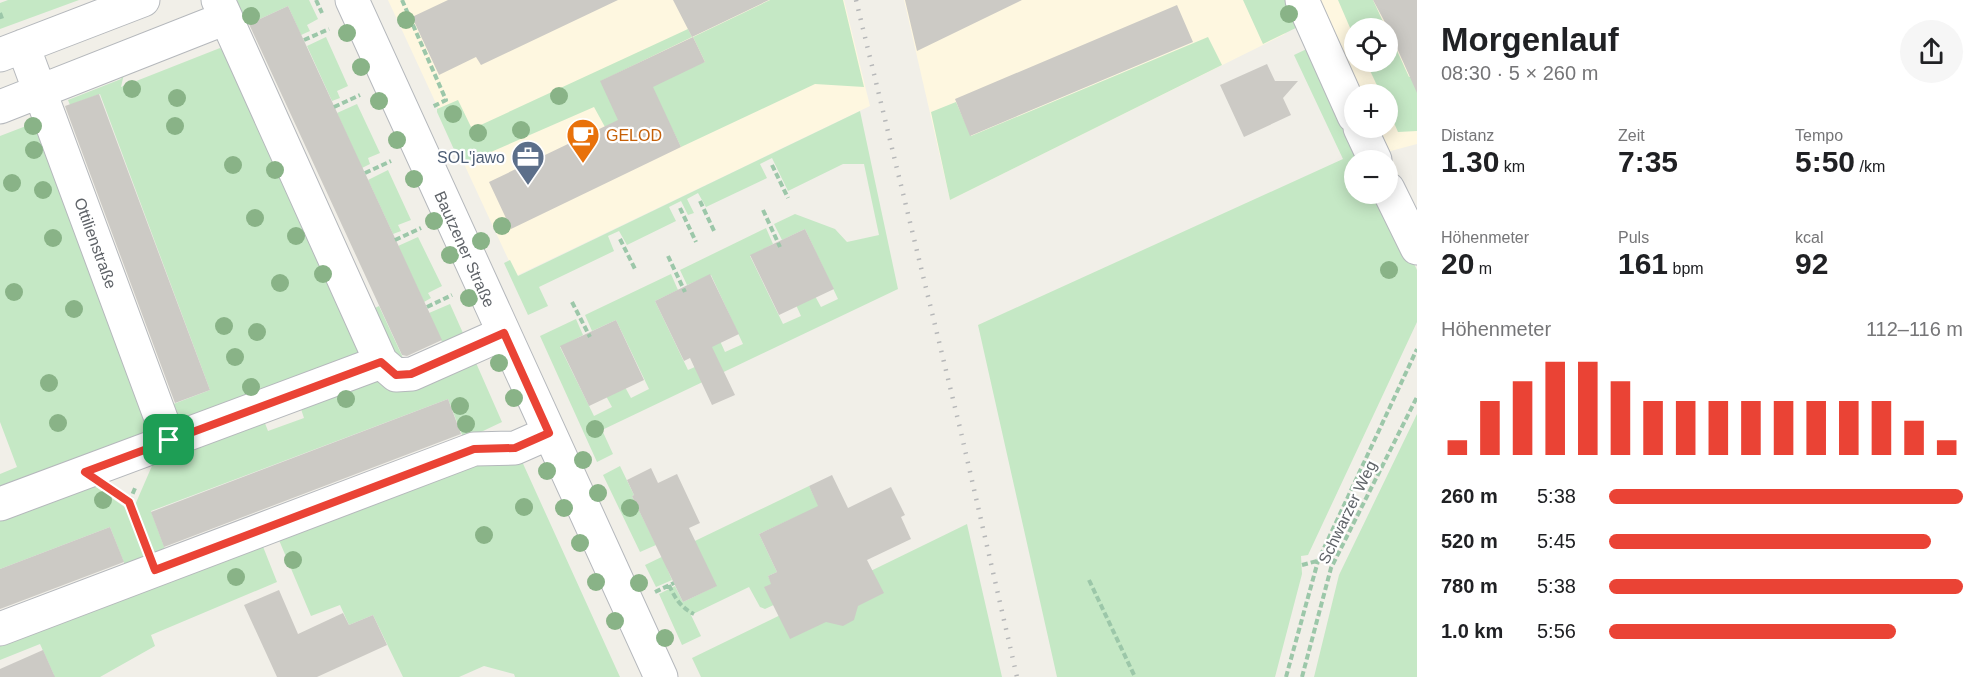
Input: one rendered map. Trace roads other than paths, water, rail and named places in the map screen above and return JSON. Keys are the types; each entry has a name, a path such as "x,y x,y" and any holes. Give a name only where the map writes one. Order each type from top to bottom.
{"street":[{"name":"Ottilienstraße","path":"143,0 11,50 39,92 169,440"},
{"name":"Bautzener Straße","path":"352,0 661,677"},
{"path":"1302,0 1344,94"},
{"path":"0,107 39,92 222,9 381,362 396,375 411,374 504,333"},
{"path":"1395,204 1417,248"},
{"path":"0,504 381,362"},
{"path":"0,629 474,449 515,448 549,433"}],"railway":[{"path":"856,0 960,428 1017,677"}],"place":[{"name":"GELOD","path":"583,164"},
{"name":"SOL'jawo","path":"528,186"}]}
